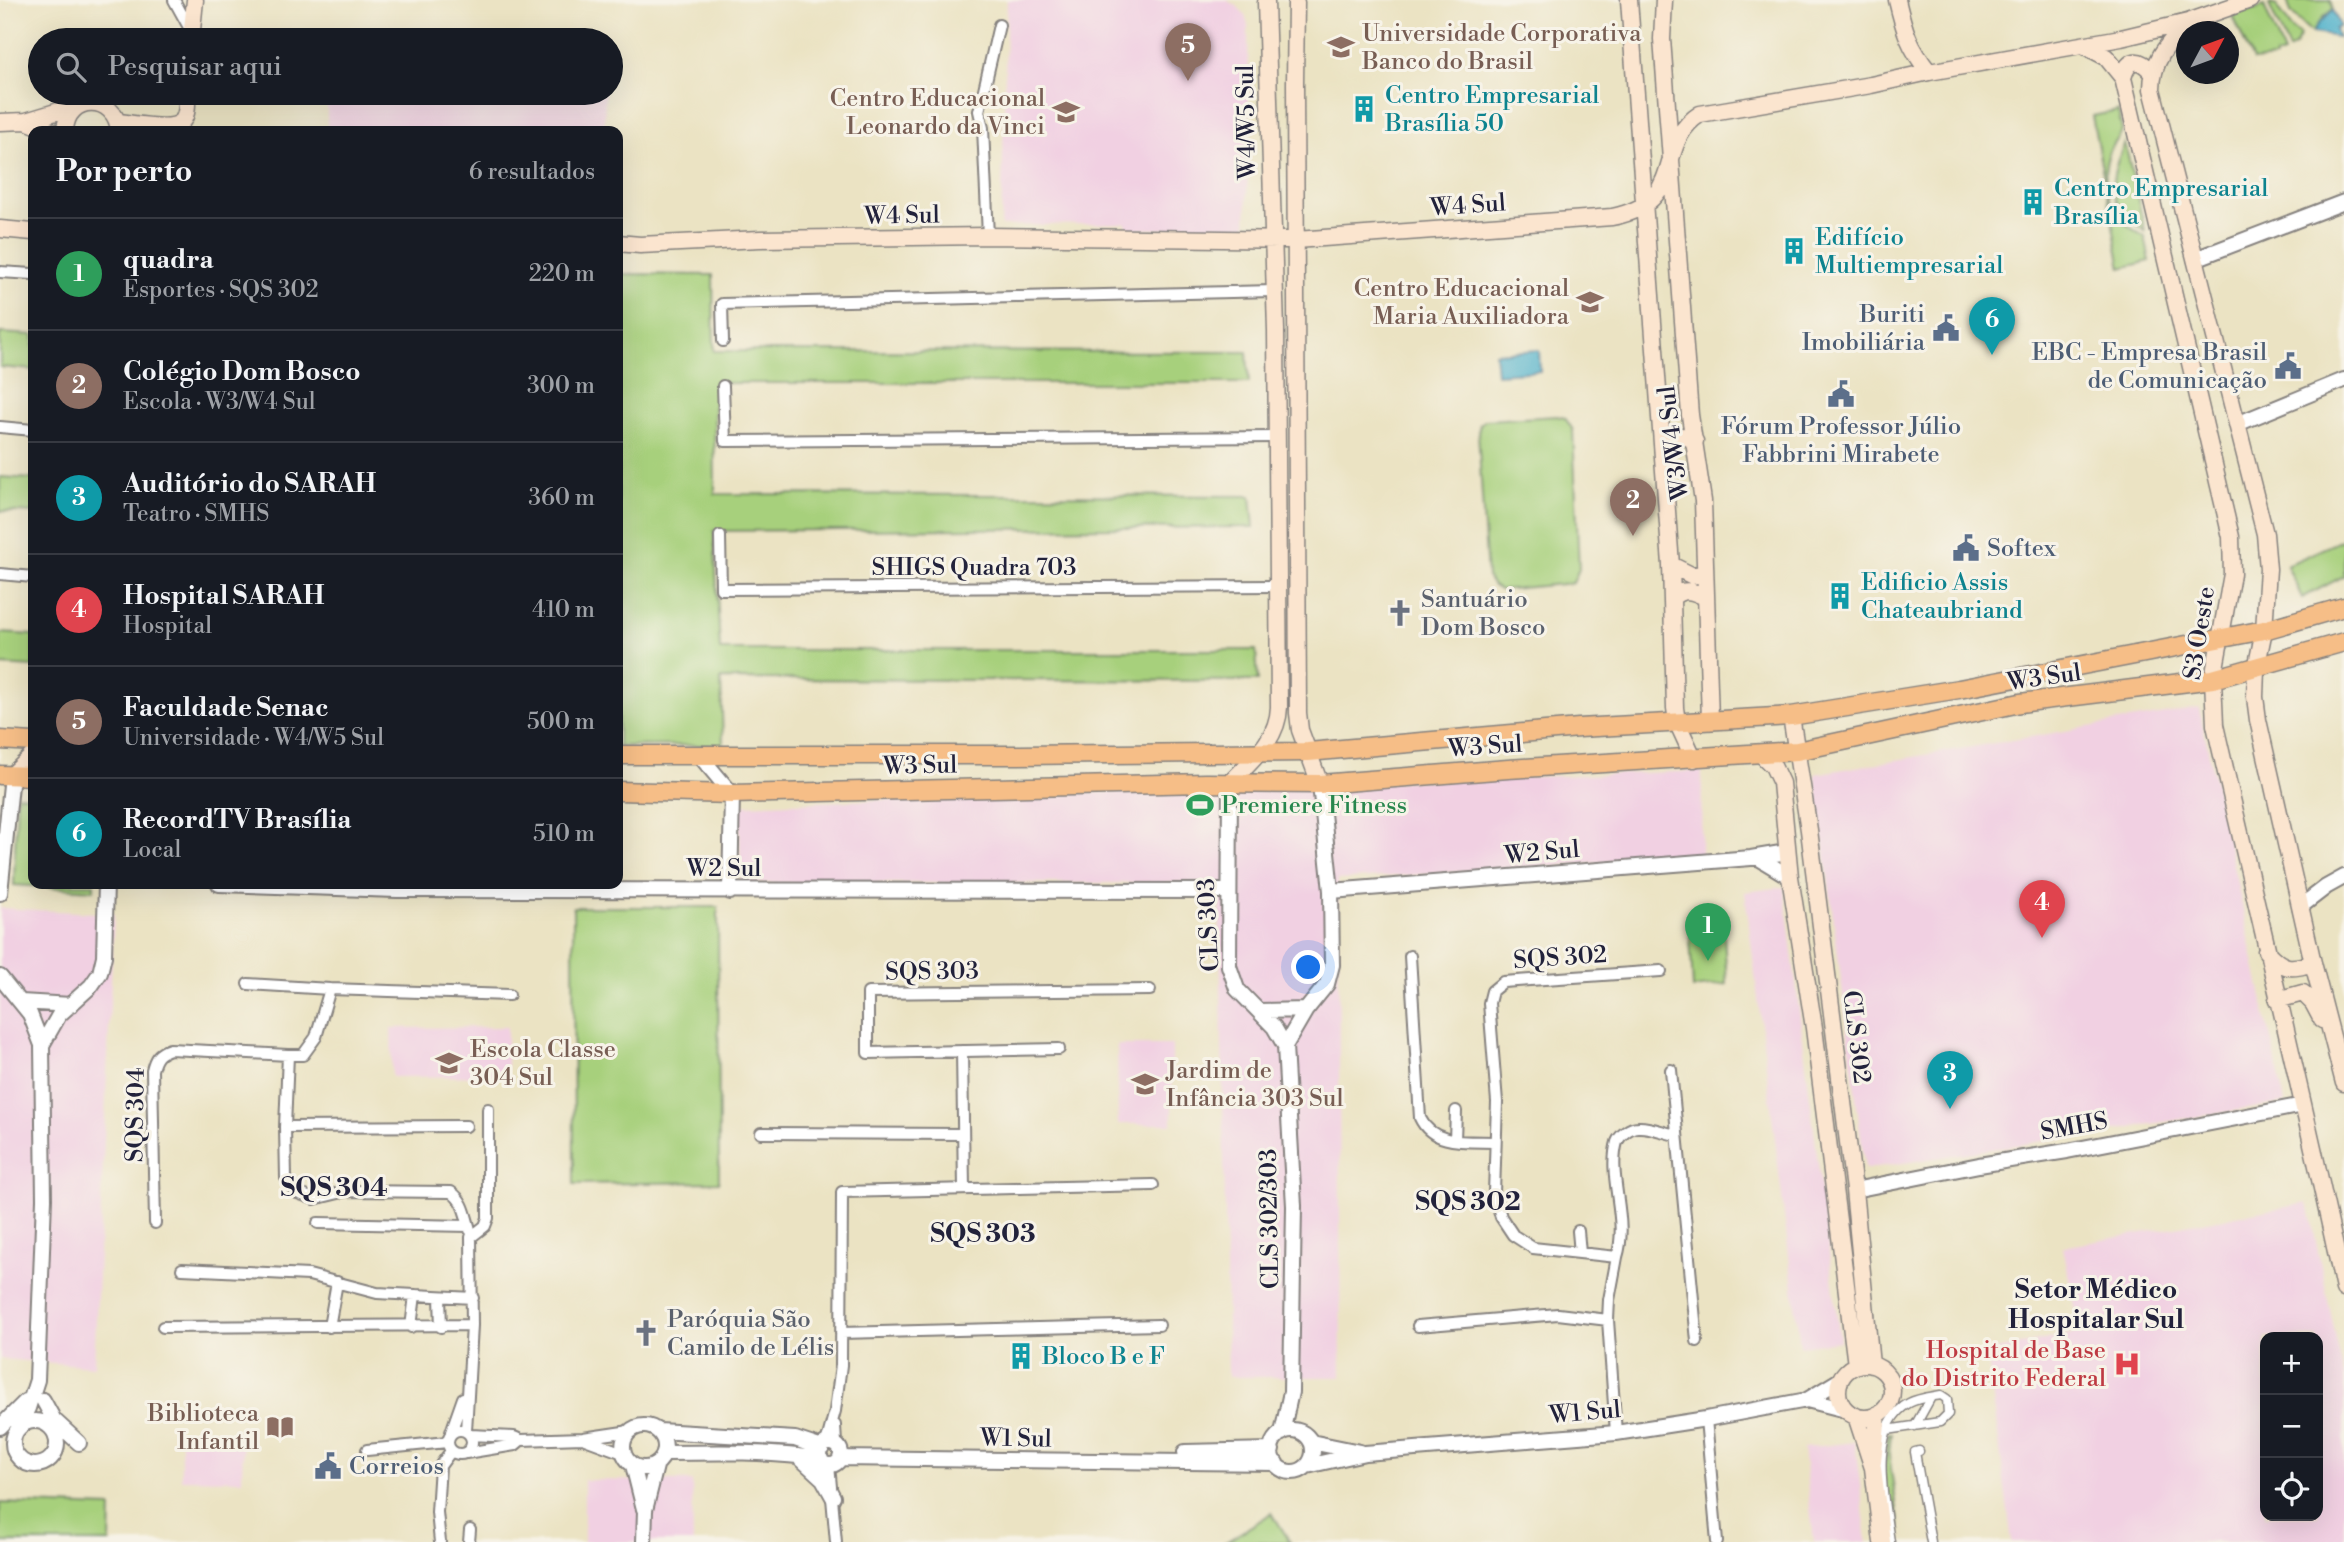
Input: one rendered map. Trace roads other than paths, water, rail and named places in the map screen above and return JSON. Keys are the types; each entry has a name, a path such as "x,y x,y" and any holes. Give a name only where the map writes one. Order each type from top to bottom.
{"main road":[{"path":"192,28 195,0"},
{"path":"1629,0 1644,207"},
{"path":"1664,0 1661,39 1671,161"},
{"path":"1897,0 1904,32 1913,52 1929,72"},
{"path":"2191,21 2250,0"},
{"path":"1265,1 1298,1"},
{"name":"W4/W5 Sul","path":"1265,1 1272,240"},
{"name":"W4/W5 Sul","path":"1296,240 1294,83 1298,1"},
{"path":"1644,207 1663,183 1685,126 1700,114 1871,85 2176,25"},
{"path":"1633,40 1647,33 1661,39"},
{"path":"2176,35 2165,47 2152,72 2152,89 2265,534 2268,569 2264,631 2256,668 2255,697 2258,720 2300,907 2344,1083"},
{"path":"2083,45 2106,57 2123,78"},
{"path":"2123,78 2125,68 2138,61 2152,72"},
{"name":"S3 Oeste","path":"2123,78 2231,537 2232,573 2213,679 2215,725 2344,1289"},
{"path":"0,122 26,121 80,105"},
{"path":"66,126 71,112 80,105"},
{"path":"103,105 113,111 119,126"},
{"path":"177,126 186,114 186,105"},
{"path":"26,121 38,126"},
{"name":"W3/W4 Sul","path":"1671,161 1690,415 1703,500 1710,720"},
{"name":"W4 Sul","path":"623,243 988,236 1296,240 1612,218 1644,207"},
{"name":"W3/W4 Sul","path":"1644,207 1671,565 1677,722 1694,759"},
{"path":"0,229 28,232"},
{"path":"1645,244 1660,238 1677,239"},
{"path":"1230,783 1259,753 1275,730 1279,718 1278,437 1272,240"},
{"path":"1296,240 1297,713 1300,730 1320,784"},
{"path":"1659,419 1690,415"},
{"path":"1662,443 1677,436 1686,436 1695,441"},
{"path":"1279,511 1296,510"},
{"path":"1671,565 1693,576 1705,572"},
{"path":"1672,598 1685,590 1706,598"},
{"name":"W3 Sul","path":"623,755 1308,752 1503,737 1579,728 1791,716 1959,689 2264,631 2344,607"},
{"name":"W3 Sul","path":"623,791 732,794 1230,783 1320,784 1797,751 2020,703 2213,679 2344,642"},
{"path":"1280,651 1297,651"},
{"path":"1919,726 1958,708 1964,697 1959,689"},
{"name":"CLS 302","path":"1791,716 1809,830 1854,1190 1864,1365"},
{"path":"1503,737 1515,752 1508,769"},
{"path":"0,740 28,743"},
{"name":"CLS 302","path":"1761,754 1773,766 1781,783 1790,877 1864,1365"},
{"path":"1005,788 1004,770 1018,755"},
{"path":"6,775 28,759"},
{"path":"6,775 28,776"},
{"path":"1787,852 1809,830"},
{"path":"2266,951 2284,967 2314,963"},
{"path":"2277,1000 2303,993 2313,1003 2333,1036"},
{"path":"1851,1413 1871,1417 1886,1407 1891,1397 1891,1387 1883,1371 1864,1365 1846,1371 1838,1390 1840,1401 1851,1413 1873,1468"},
{"path":"1878,1414 1873,1468 1882,1542"}],"street":[{"path":"174,0 187,28"},
{"path":"988,236 983,128 979,111 999,25"},
{"path":"2195,259 2344,202"},
{"path":"0,272 28,274"},
{"path":"723,341 722,304 1274,290"},
{"path":"2237,424 2344,380"},
{"path":"723,386 725,441 1278,437"},
{"path":"0,427 28,430"},
{"name":"SHIGS Quadra 703","path":"720,536 721,589 1280,586"},
{"path":"0,574 28,577"},
{"path":"700,756 732,794 730,892"},
{"path":"0,893 6,775"},
{"name":"CLS 303","path":"1230,783 1229,966 1237,989 1274,1027 1285,1046"},
{"path":"1285,1046 1306,1010 1327,984 1332,965 1331,891 1320,784"},
{"name":"W2 Sul","path":"1331,891 1758,857 1787,852"},
{"path":"1758,857 1790,877"},
{"path":"2300,907 2344,877"},
{"path":"42,1045 51,1026 91,986 100,973 104,956 106,889"},
{"name":"W2 Sul","path":"367,889 448,889"},
{"name":"W2 Sul","path":"623,889 730,892 1228,891"},
{"path":"1410,956 1420,1118 1424,1128 1436,1137 1494,1142"},
{"name":"SQS 302","path":"1617,1257 1532,1248 1513,1235 1501,1217 1494,1193 1497,1101 1489,1003 1492,991 1503,982 1661,971"},
{"path":"0,976 36,1024 42,1045 44,1199 38,1391 58,1442 54,1456 46,1464 33,1466 0,1458"},
{"path":"248,984 509,995"},
{"path":"330,989 316,1037 303,1055 288,1055 286,1178 297,1193 314,1199 347,1191 451,1192 459,1197 470,1231 472,1298 468,1385 468,1433 472,1445 466,1453"},
{"name":"SQS 303","path":"1059,1049 869,1053 868,993 1150,990"},
{"path":"22,1002 71,1005"},
{"path":"1259,1011 1306,1010"},
{"name":"CLS 302/303","path":"1282,1433 1291,1392 1294,1206 1285,1046"},
{"name":"SQS 304","path":"155,1223 154,1060 161,1052 170,1049 288,1055"},
{"path":"962,1051 964,1189"},
{"path":"1671,1070 1697,1341"},
{"name":"SMHS","path":"1854,1190 1979,1164 2067,1151 2303,1105"},
{"path":"318,1223 470,1231 485,1226 488,1218 488,1109"},
{"path":"1455,1140 1456,1111"},
{"path":"285,1128 466,1126"},
{"path":"1616,1433 1608,1320 1609,1300 1622,1243 1615,1166 1617,1142 1623,1133 1639,1126 1676,1135"},
{"path":"761,1133 963,1134"},
{"path":"836,1542 832,1454 841,1365 842,1192 1153,1185"},
{"path":"1578,1231 1580,1253"},
{"path":"181,1269 309,1275 377,1293 472,1298"},
{"path":"328,1327 337,1282"},
{"path":"411,1327 415,1295"},
{"path":"440,1297 441,1326"},
{"path":"1418,1326 1558,1314 1608,1320"},
{"path":"163,1327 472,1325"},
{"path":"841,1333 1159,1325"},
{"name":"W1 Sul","path":"1307,1466 1364,1453 1616,1433 1706,1419 1807,1400 1840,1380"},
{"path":"450,1442 468,1385"},
{"path":"0,1427 38,1391"},
{"path":"21,1461 15,1454 11,1433 38,1391"},
{"path":"38,1391 54,1420 79,1443"},
{"name":"CLS 302/303","path":"1291,1392 1307,1437"},
{"path":"1887,1430 1940,1422 1948,1414 1947,1399 1941,1395 1909,1403 1898,1413 1887,1430 1881,1461 1890,1542"},
{"path":"1915,1426 1931,1397"},
{"name":"W1 Sul","path":"1807,1400 1851,1413"},
{"path":"1706,1419 1717,1542"},
{"path":"11,1433 28,1422 40,1421 51,1427"},
{"path":"440,1542 437,1513 440,1466 456,1430 521,1440 583,1438 630,1431 644,1425 659,1431 664,1438 665,1453 656,1466 645,1510 644,1542"},
{"path":"1289,1430 1307,1437 1313,1454 1307,1466 1294,1472 1281,1468 1274,1457 1273,1443 1289,1430"},
{"path":"623,1453 625,1437 630,1431"},
{"name":"W1 Sul","path":"659,1431 795,1439 832,1454"},
{"name":"W1 Sul","path":"1307,1437 1364,1453"},
{"path":"583,1438 623,1453 633,1465 645,1510"},
{"path":"450,1442 461,1455 515,1445 521,1440"},
{"path":"367,1450 450,1442"},
{"path":"1919,1451 1915,1452 1931,1542"},
{"name":"W1 Sul","path":"665,1453 797,1455 1203,1452 1274,1457"},
{"path":"797,1455 823,1479 833,1497"},
{"path":"633,1465 640,1468 656,1466"},
{"path":"469,1542 470,1530"}],"water":[{"path":"2333,10 2340,26 2335,29 2338,37 2312,33 2317,25"},
{"path":"1539,350 1540,371 1497,374 1495,353"}],"place":[{"name":"Universidade Corporativa Banco do Brasil","path":"1341,47"},
{"name":"Faculdade Senac","path":"1188,81"},
{"name":"Centro Empresarial Brasília 50","path":"1364,109"},
{"name":"Centro Educacional Leonardo da Vinci","path":"1066,112"},
{"name":"Centro Empresarial Brasília","path":"2033,202"},
{"name":"Edifício Multiempresarial","path":"1794,251"},
{"name":"Centro Educacional Maria Auxiliadora","path":"1590,302"},
{"name":"Buriti Imobiliária","path":"1946,328"},
{"name":"RecordTV Brasília","path":"1992,355"},
{"name":"EBC - Empresa Brasil de Comunicação","path":"2288,366"},
{"name":"Fórum Professor Júlio Fabbrini Mirabete","path":"1841,394"},
{"name":"Colégio Dom Bosco","path":"1633,536"},
{"name":"Softex","path":"1966,548"},
{"name":"Edificio Assis Chateaubriand","path":"1840,596"},
{"name":"Santuário Dom Bosco","path":"1400,613"},
{"name":"Premiere Fitness","path":"1200,805"},
{"name":"Hospital SARAH","path":"2042,938"},
{"name":"quadra","path":"1708,961"},
{"name":"Escola Classe 304 Sul","path":"449,1063"},
{"name":"Jardim de Infância 303 Sul","path":"1145,1084"},
{"name":"Auditório do SARAH","path":"1950,1109"},
{"name":"Paróquia São Camilo de Lélis","path":"646,1333"},
{"name":"Bloco B e F","path":"1021,1356"},
{"name":"Hospital de Base do Distrito Federal","path":"2127,1364"},
{"name":"Biblioteca Infantil","path":"280,1427"},
{"name":"Correios","path":"328,1466"}],"district":[{"name":"SQS 304","path":"334,1187"},
{"name":"SQS 302","path":"1468,1201"},
{"name":"SQS 303","path":"983,1233"},
{"name":"Setor Médico Hospitalar Sul","path":"2096,1304"}]}
